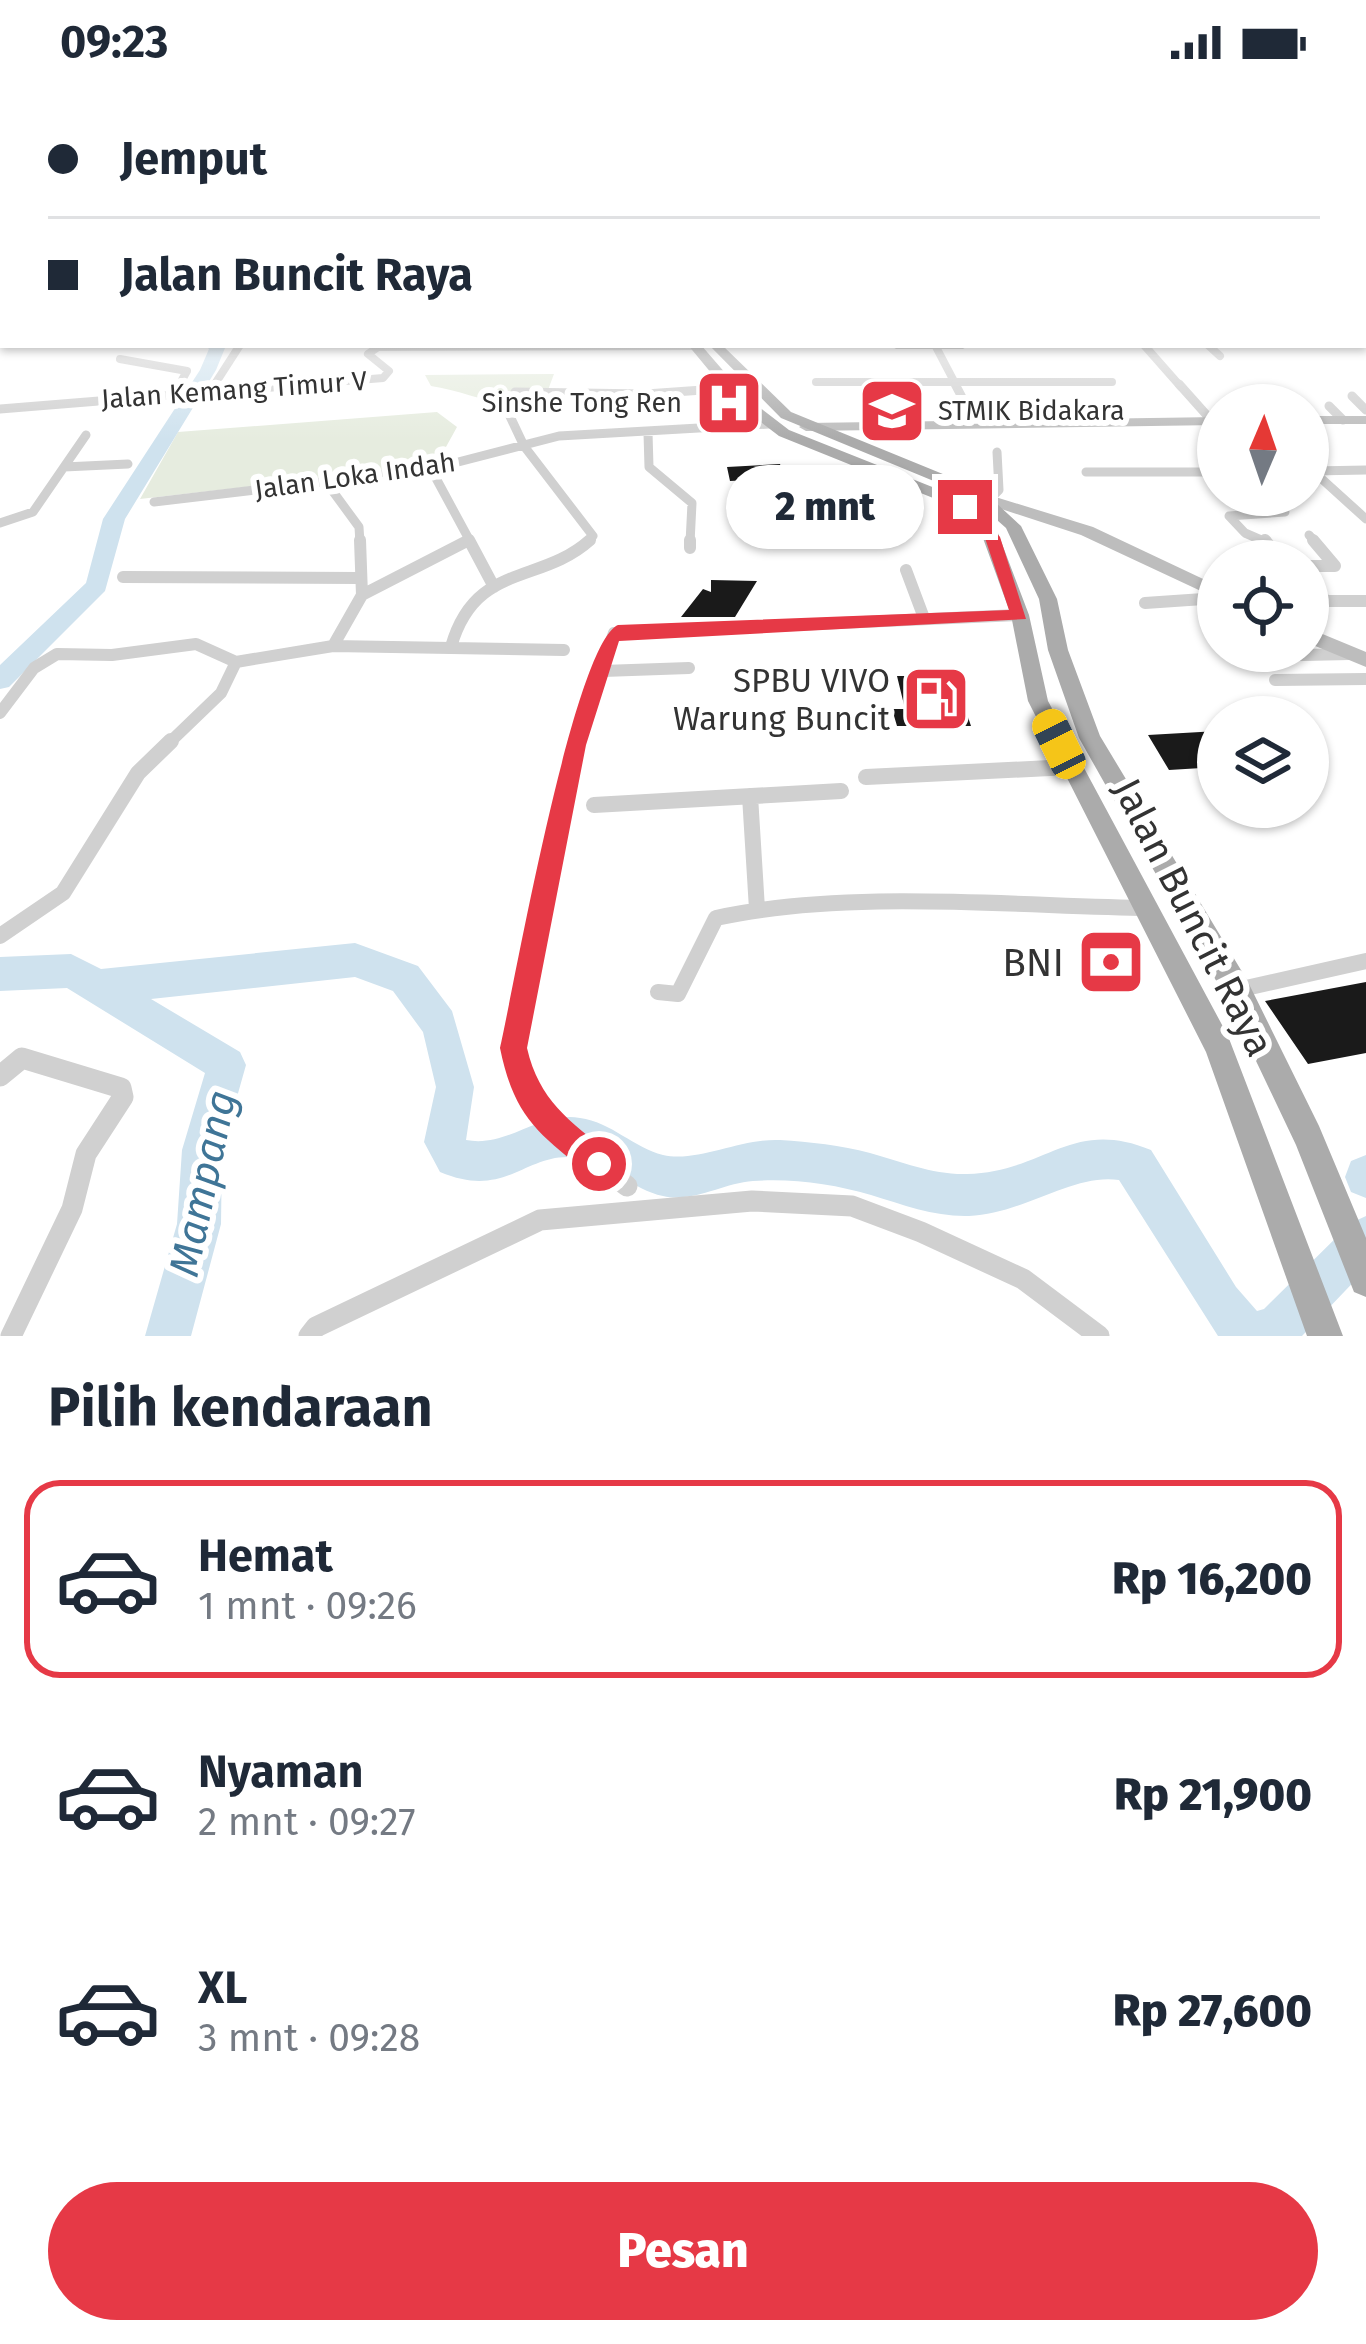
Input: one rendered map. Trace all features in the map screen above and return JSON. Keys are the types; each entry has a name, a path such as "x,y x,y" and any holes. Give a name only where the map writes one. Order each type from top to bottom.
{"main road":[{"name":"Jalan Buncit Raya","path":"697,348 730,388 770,424 832,456 936,493 965,507 988,528 1020,615 1038,701 1218,1046 1321,1325"},
{"path":"718,348 774,407 806,427 989,500"},
{"name":"Jalan Buncit Raya","path":"989,500 1022,541 1048,599 1058,650 1090,738 1237,990 1366,1280"}],"street":[{"path":"206,392 238,348"},
{"name":"Jalan Kemang Timur V","path":"0,410 383,378 390,372 370,350 398,348"},
{"path":"937,348 975,422"},
{"path":"1147,348 1197,402"},
{"path":"1211,348 1220,356"},
{"path":"120,359 187,371 179,393"},
{"path":"816,382 1112,382"},
{"path":"515,392 646,394 730,388"},
{"path":"1352,396 1366,410"},
{"path":"451,647 463,610 494,586 586,545 593,536 524,446 507,410"},
{"path":"1329,416 1366,420"},
{"path":"806,427 1197,421"},
{"name":"Jalan Loka Indah","path":"154,502 431,469 559,436 770,424"},
{"path":"868,425 861,434 868,452"},
{"path":"648,433 650,467 692,503 690,548"},
{"path":"0,523 33,512 86,435"},
{"path":"997,452 999,490 989,500 1059,521 1197,582"},
{"path":"64,467 128,464"},
{"path":"431,469 494,586"},
{"path":"1329,471 1366,470"},
{"path":"1086,472 1197,472"},
{"path":"326,482 359,527 362,595"},
{"path":"1329,487 1366,519"},
{"path":"1229,516 1245,533 1265,540"},
{"path":"1022,541 1025,524 1059,521"},
{"path":"1309,535 1313,540"},
{"path":"333,646 362,595 467,541"},
{"path":"906,570 924,618"},
{"path":"123,577 359,578"},
{"path":"1145,603 1197,598"},
{"path":"1329,599 1366,601"},
{"path":"627,1186 543,1119 522,1088 514,1048 515,1024 575,745 603,671 608,644 618,631 1020,615"},
{"path":"0,713 34,668 57,655 112,655 151,646 196,644 236,662 333,646 563,650"},
{"path":"1329,644 1358,657"},
{"path":"0,936 63,893 138,772 221,693 235,674 236,662"},
{"path":"603,671 689,668"},
{"path":"1275,680 1366,679"},
{"path":"866,777 1070,767"},
{"path":"594,805 841,791"},
{"path":"750,796 757,909"},
{"path":"658,992 678,994 706,928 716,918 757,909 927,904 1149,908"},
{"path":"1237,990 1366,961"},
{"path":"0,1076 22,1058 121,1088 123,1097 86,1154 72,1209 11,1336"},
{"path":"309,1336 316,1327 540,1220 752,1202 852,1205 1023,1279 1100,1336"}],"shaded area":[{"path":"554,374 542,406 528,407 431,386 425,375"},
{"path":"437,412 457,427 436,465 140,499 178,432"}],"building":[{"path":"780,464 785,478 730,481 727,467"},
{"path":"711,580 757,581 735,617 681,617 703,589 711,592"},
{"name":"SPBU VIVO Warung Buncit","path":"897,676 941,676 952,711 966,711 971,726 897,726 892,709 905,709"},
{"path":"1197,732 1197,768 1169,770 1148,735"},
{"path":"1366,982 1366,1053 1308,1064 1265,1001"}],"waterway":[{"name":"Mampang","path":"0,680 97,586 114,519 208,370 217,348"},
{"path":"97,987 355,960 405,978 439,1024 455,1087 444,1142 454,1158 475,1162 505,1159 540,1143 573,1137 596,1142 665,1176 689,1176 739,1162 782,1161 853,1170 930,1192 962,1195 1017,1188 1082,1160 1119,1159 1136,1165 1220,1303 1248,1336"},
{"name":"Mampang","path":"0,974 71,971 97,987"},
{"name":"Mampang","path":"97,987 227,1065 202,1150 199,1224 168,1336"},
{"path":"1251,1336 1277,1329 1366,1238"}],"place":[{"name":"Sinshe Tong Ren","path":"729,403"},
{"name":"STMIK Bidakara","path":"892,411"},
{"name":"SPBU VIVO Warung Buncit","path":"936,699"},
{"name":"BNI","path":"1111,962"}],"route":[{"path":"599,1164 543,1119 522,1088 514,1048 519,1004 575,745 611,638 618,631 1020,615 992,537 965,507"}]}
